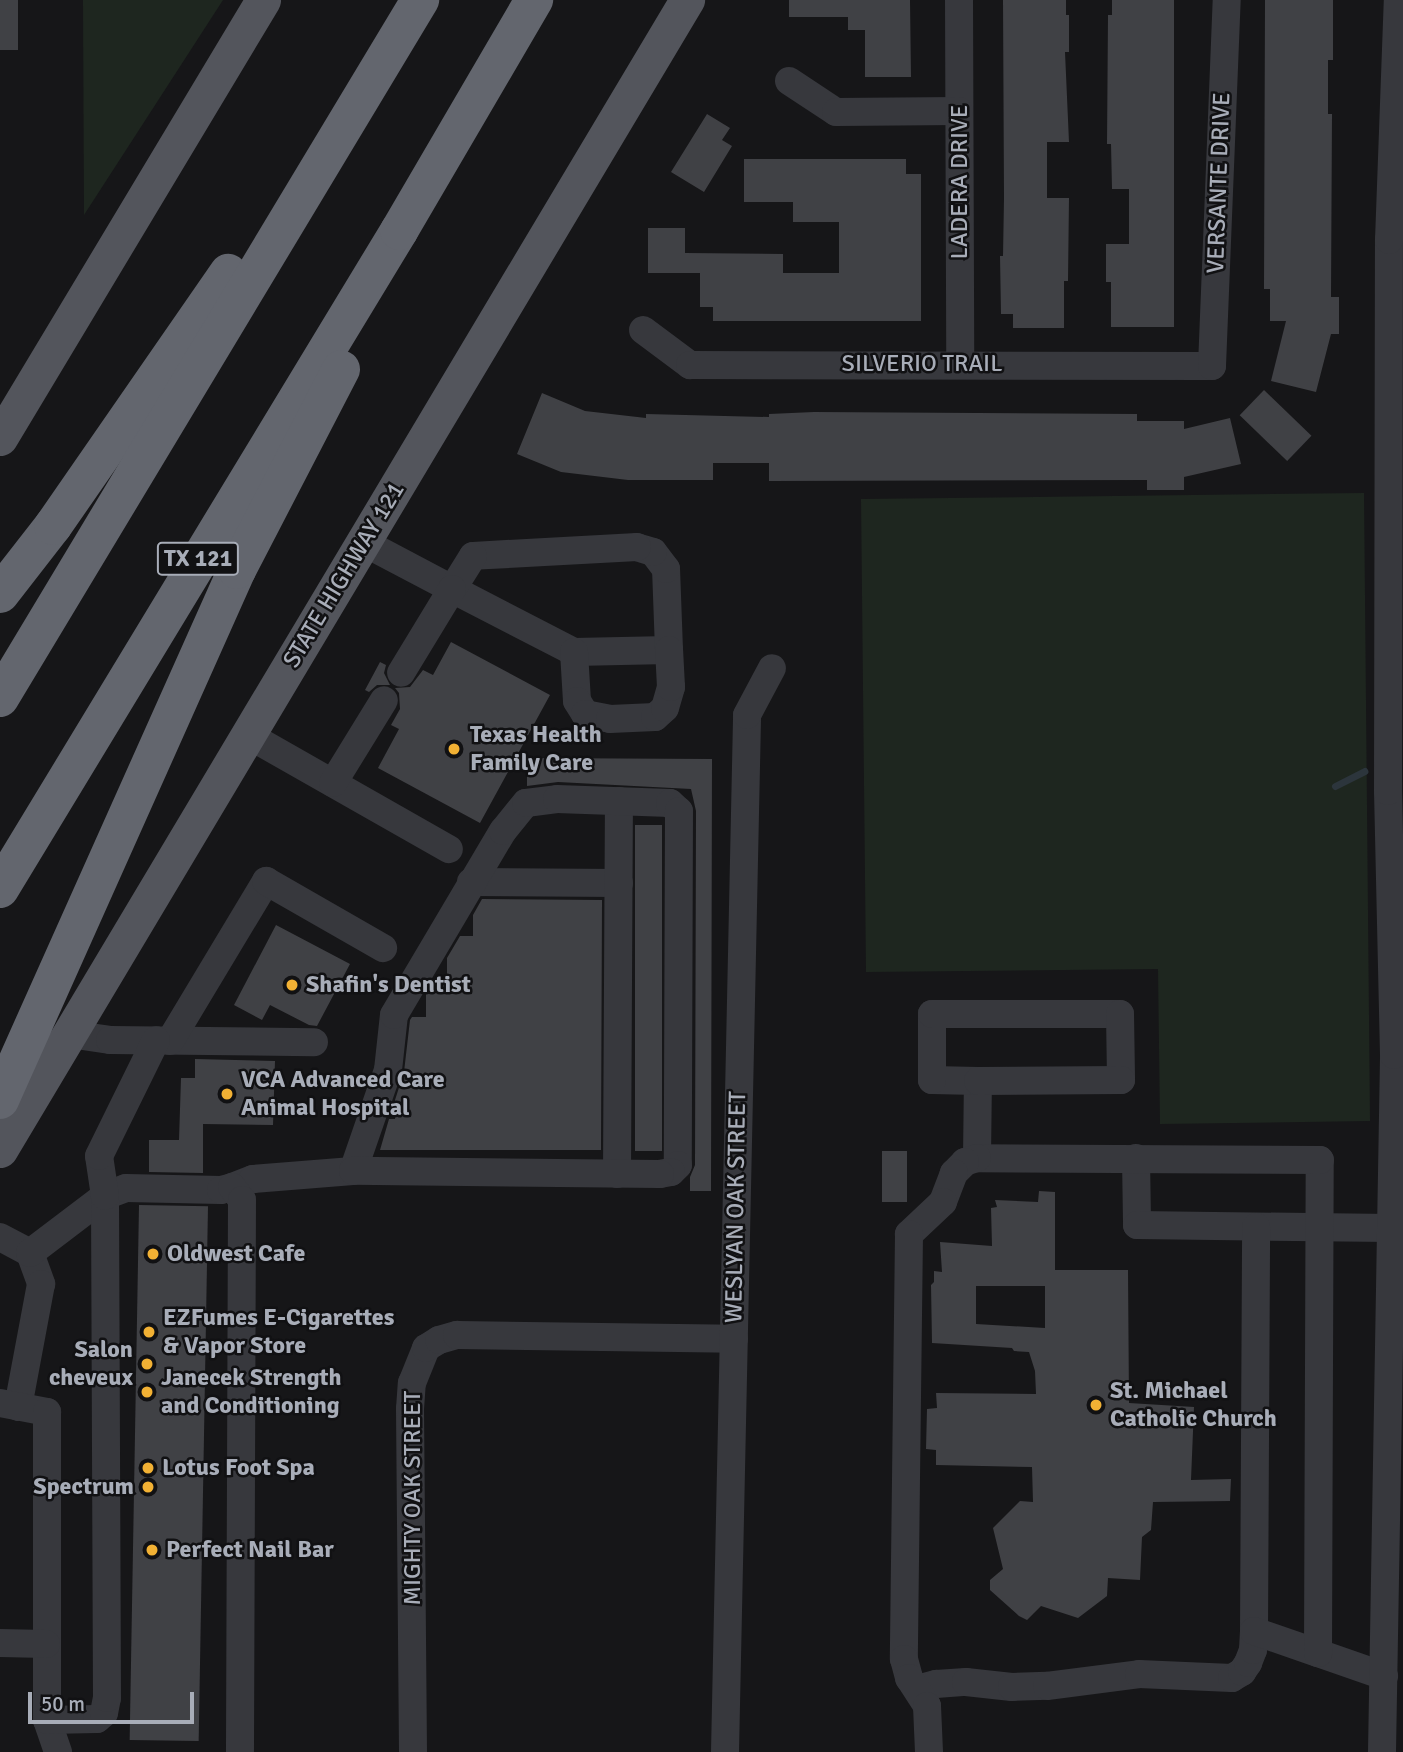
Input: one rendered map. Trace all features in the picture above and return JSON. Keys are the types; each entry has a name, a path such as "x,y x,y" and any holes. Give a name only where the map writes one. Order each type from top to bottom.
{"highway":[{"path":"0,698 420,0"},
{"name":"TX 121","path":"0,889 399,231 534,0"},
{"path":"0,594 53,526 271,210 330,149"},
{"path":"0,1100 237,570 370,312 399,231"}],"main road":[{"path":"0,438 263,0"},
{"name":"STATE HIGHWAY 121","path":"0,1150 687,0"}],"street":[{"name":"LADERA DRIVE","path":"958,0 960,364"},
{"name":"VERSANTE DRIVE","path":"1212,366 1227,0"},
{"path":"1382,1752 1396,1418 1391,1228 1398,1055 1395,549 1398,0"},
{"path":"789,81 836,112 959,111"},
{"name":"SILVERIO TRAIL","path":"643,330 690,365 1212,366"},
{"path":"363,542 574,652 669,650"},
{"path":"401,673 473,556 637,547 653,552 666,569 671,687 665,708 654,717 610,719 585,714 577,701 574,652"},
{"name":"WESLYAN OAK STREET","path":"725,1752 747,715 772,668"},
{"path":"333,783 384,700"},
{"path":"248,735 449,849"},
{"path":"30,1253 105,1196 126,1188 221,1190 253,1179 353,1171 617,1174 671,1172 678,1165 680,811 670,803 557,799 526,803 503,831 471,881 394,1015 388,1070 353,1171"},
{"path":"617,1174 619,802"},
{"path":"47,1720 97,1719 104,1713 107,1698 105,1196 99,1156 163,1040 266,881 383,948"},
{"path":"471,881 619,883"},
{"path":"932,1014 1120,1014 1121,1080 978,1081 932,1080 932,1014"},
{"path":"69,1034 110,1040 314,1042"},
{"path":"977,1158 978,1081"},
{"path":"929,1752 928,1706 905,1670 904,1659 909,1234 943,1202 954,1173 965,1162 977,1158 1320,1160 1318,1653"},
{"path":"1136,1158 1137,1225 1391,1228"},
{"path":"232,1187 242,1200 240,1752"},
{"path":"918,1689 936,1684 966,1682 1012,1687 1047,1686 1139,1674 1232,1678 1242,1672 1253,1650 1254,1631 1256,1227"},
{"path":"0,1237 30,1253 41,1284 5,1404 47,1412 47,1720 58,1752"},
{"name":"MIGHTY OAK STREET","path":"413,1752 410,1409 412,1384 426,1348 439,1340 457,1335 734,1339"},
{"path":"1254,1631 1384,1676"},
{"path":"0,1643 46,1644"}],"shaded area":[{"path":"83,0 223,0 84,215"},
{"path":"1364,493 1370,1121 1160,1124 1158,969 866,972 861,499"}],"building":[{"path":"0,0 18,0 18,50 0,50"},
{"path":"789,0 910,0 911,77 865,77 865,30 848,30 848,17 789,17"},
{"path":"1003,0 1066,0 1066,15 1069,15 1069,52 1065,52 1069,142 1047,142 1047,198 1069,198 1068,281 1064,281 1064,328 1013,328 1013,314 1001,314 1000,256 1003,256 1004,198"},
{"path":"1112,0 1174,0 1174,327 1111,327 1111,282 1106,282 1106,244 1129,244 1129,189 1112,189 1111,144 1107,144 1108,15 1112,15"},
{"path":"1265,0 1333,0 1333,60 1328,60 1328,114 1332,114 1331,297 1339,297 1339,334 1331,334 1316,392 1271,381 1286,321 1270,321 1270,289 1264,289"},
{"path":"707,114 730,128 722,140 732,146 704,192 671,172"},
{"path":"744,159 906,159 906,174 921,174 921,321 713,321 713,307 700,307 700,273 648,273 648,228 685,228 685,253 783,254 783,273 839,273 839,222 793,222 793,202 744,202"},
{"path":"1264,390 1311,436 1287,461 1240,415"},
{"path":"542,393 585,411 646,418 646,414 769,417 769,414 814,412 1137,414 1137,421 1184,421 1184,429 1230,418 1241,464 1184,477 1184,490 1147,490 1147,480 769,481 769,463 713,463 713,480 628,480 561,472 517,454"},
{"name":"Texas Health Family Care","path":"451,642 550,695 480,823 378,768 399,729 391,725 400,709 399,693 395,688 410,687 423,670 433,675"},
{"path":"380,662 386,665 384,673 390,685 377,685 369,692 365,690"},
{"path":"527,758 712,759 711,1191 690,1191 690,1177 695,1165 696,811 691,789 558,782 527,786"},
{"path":"635,825 662,825 662,1151 635,1151"},
{"path":"482,899 602,900 601,1150 380,1150 389,1119 395,1119 395,1100 404,1072 410,1020 412,1017 426,1017 426,993 436,976 447,976 447,958 460,936 473,936 473,915"},
{"name":"Shafin's Dentist","path":"276,925 350,964 317,1026 309,1025 270,1005 262,1020 234,1005"},
{"name":"VCA Advanced Care Animal Hospital","path":"195,1059 275,1061 273,1125 203,1124 203,1173 149,1172 149,1140 179,1140 181,1078 195,1078"},
{"path":"882,1151 907,1151 907,1202 882,1202"},
{"name":"St. Michael Catholic Church","path":"1039,1191 1055,1192 1055,1270 1128,1270 1129,1403 1194,1407 1191,1480 1231,1479 1230,1501 1153,1502 1151,1530 1142,1537 1140,1580 1108,1578 1107,1596 1078,1618 1041,1606 1027,1620 990,1590 990,1580 1003,1569 993,1528 1020,1501 1033,1502 1032,1467 936,1465 936,1450 926,1449 927,1409 937,1408 936,1393 1036,1394 1035,1371 1029,1352 1014,1351 1012,1348 932,1343 931,1285 934,1282 934,1271 942,1272 940,1242 992,1246 991,1208 997,1207 995,1200 1038,1202","holes":["976,1286 1045,1286 1045,1328 976,1324"]},
{"path":"139,1205 208,1206 199,1741 130,1740"}],"waterway":[{"path":"1335,786 1364,771"}],"place":[{"name":"Texas Health Family Care","path":"454,749"},
{"name":"Shafin's Dentist","path":"292,985"},
{"name":"VCA Advanced Care Animal Hospital","path":"227,1094"},
{"name":"Oldwest Cafe","path":"153,1254"},
{"name":"EZFumes E-Cigarettes & Vapor Store","path":"149,1332"},
{"name":"Salon cheveux","path":"147,1364"},
{"name":"Janecek Strength and Conditioning","path":"147,1392"},
{"name":"St. Michael Catholic Church","path":"1096,1405"},
{"name":"Lotus Foot Spa","path":"148,1468"},
{"name":"Spectrum","path":"148,1487"},
{"name":"Perfect Nail Bar","path":"152,1550"}]}
